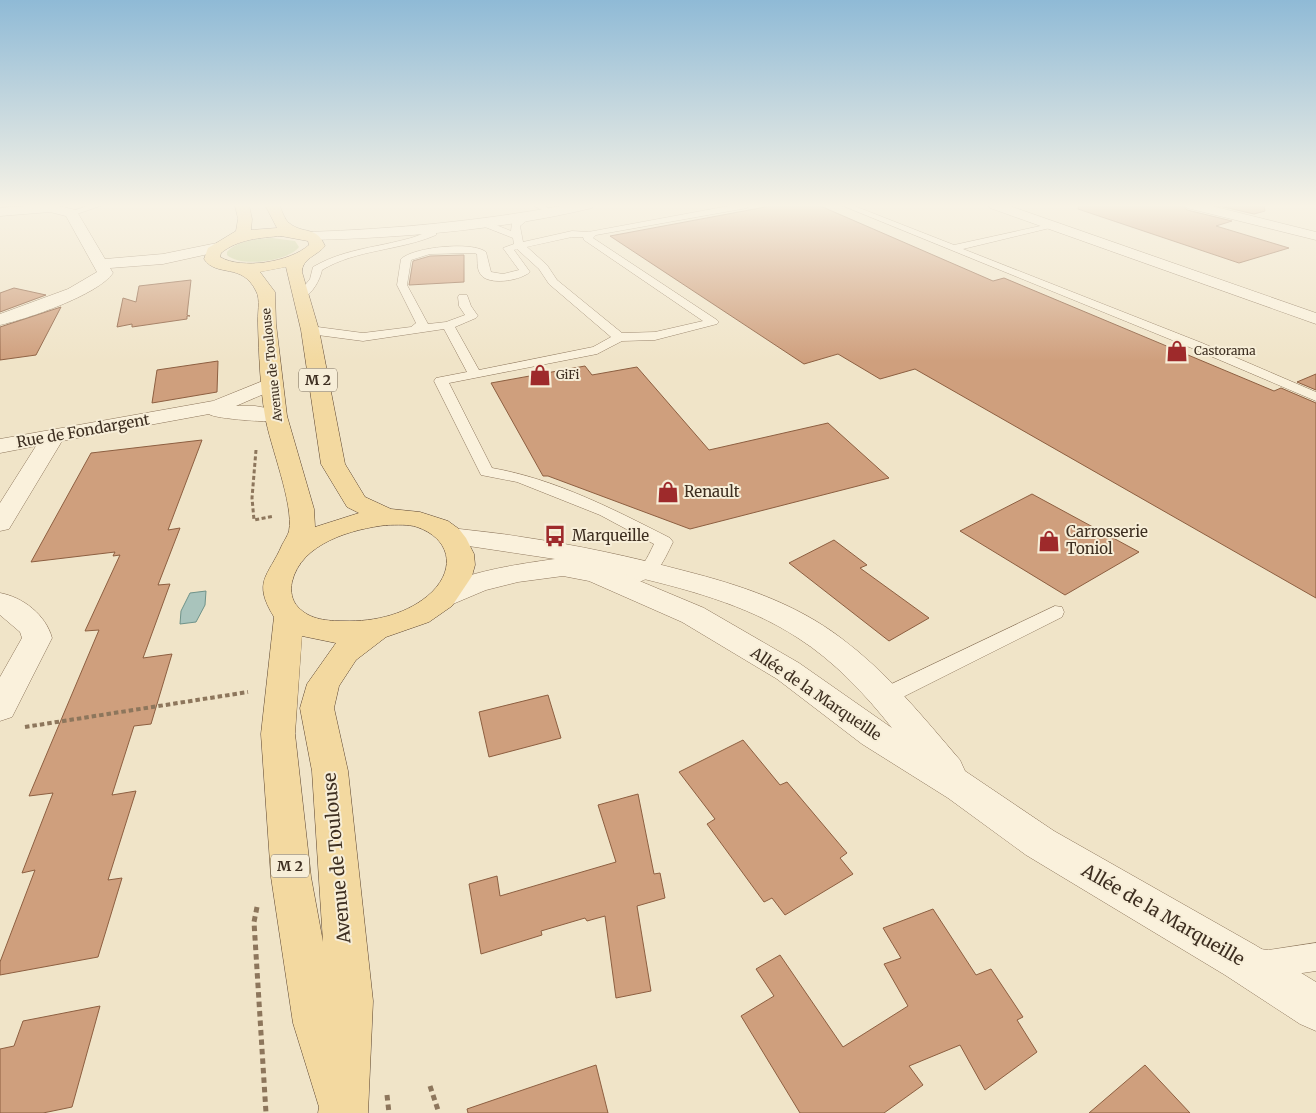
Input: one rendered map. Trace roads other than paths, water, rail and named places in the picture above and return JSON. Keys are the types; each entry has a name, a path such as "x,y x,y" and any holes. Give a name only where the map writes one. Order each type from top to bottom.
{"main road":[{"path":"218,257 227,266 244,267 263,267 303,257"},
{"name":"M 2","path":"303,257 294,265 294,272 302,295 310,330 333,464 356,502 387,517"},
{"name":"Avenue de Toulouse","path":"244,267 253,274 266,292 266,324 276,416 301,509 302,531 291,556"},
{"path":"387,517 407,518 424,521 439,527 451,536 459,546 462,559 460,572 453,586 441,599 413,617 377,629 351,633 326,631 305,625 288,616 278,602 276,587 281,571 291,556 310,540 334,528 360,520 387,517"},
{"name":"Avenue de Toulouse","path":"288,616 278,734 291,877 316,1023 343,1113"},
{"name":"Avenue de Toulouse","path":"343,1113 350,1001 330,771 317,708 324,684 345,652 377,629"}],"street":[{"path":"94,257 101,271"},
{"path":"0,320 85,288 101,271 202,257"},
{"path":"1141,257 1316,319"},
{"name":"Rue de Fondargent","path":"0,446 218,406 273,383"},
{"name":"Rue de Fondargent","path":"166,416 210,412 256,412 276,416"},
{"path":"0,523 54,436"},
{"name":"Allée de la Marqueille","path":"451,536 522,545 650,570 722,591 765,608 809,631 847,659 886,696 961,787"},
{"name":"Allée de la Marqueille","path":"441,599 478,583 518,573 563,567 596,573 693,614 780,667 874,734 961,787 1040,842 1240,960 1316,1008"},
{"path":"0,603 6,604 34,627 37,638 10,718"}],"lane":[{"path":"302,295 316,278 317,269 340,257"},
{"path":"409,257 406,259 402,285 422,324 414,330"},
{"path":"483,257 483,270 485,274 492,277 504,277 525,272 515,257"},
{"path":"534,257 553,282 619,338"},
{"path":"614,580 636,579 650,570 664,542 606,512 521,478 486,472 441,381 597,350 619,338 655,336 713,322 615,257"},
{"path":"976,257 1191,343 1316,397"},
{"path":"310,330 363,337 448,325 472,316 465,306 463,297"},
{"path":"448,325 474,374"},
{"path":"886,696 1054,612"},
{"path":"1240,960 1268,964 1316,957"}],"water":[{"path":"206,591 205,605 196,622 180,624 181,611 190,593"}],"place":[{"name":"Castorama","path":"1177,351"},
{"name":"GiFi","path":"540,375"},
{"name":"Renault","path":"668,492"},
{"name":"Marqueille","path":"555,536"},
{"name":"Carrosserie Toniol","path":"1049,541"}]}
